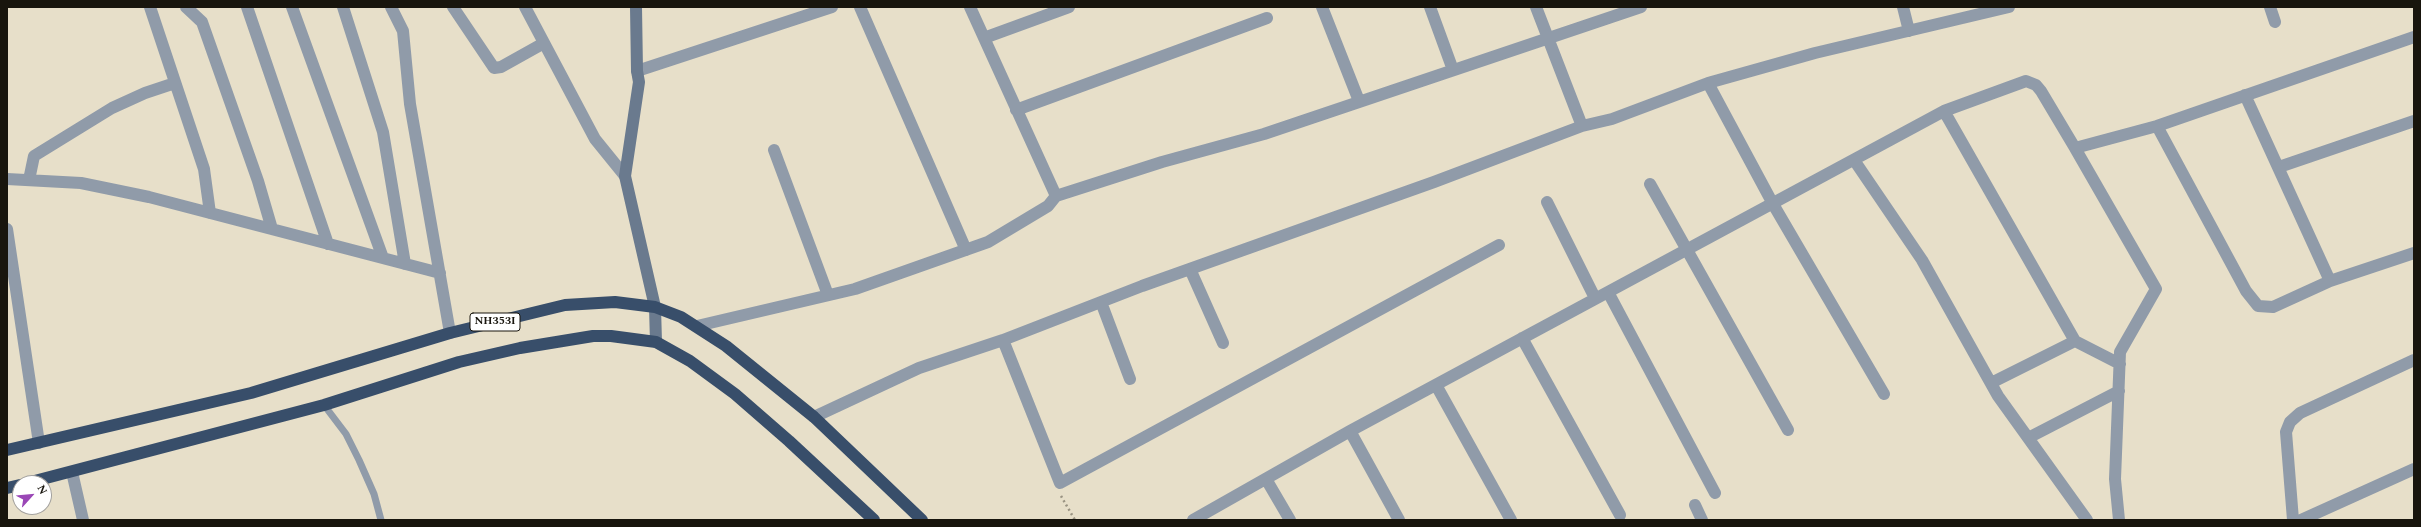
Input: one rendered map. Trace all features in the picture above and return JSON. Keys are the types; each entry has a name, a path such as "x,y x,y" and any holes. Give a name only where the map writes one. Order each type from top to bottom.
{"highway":[{"name":"NH353I","path":"7,450 257,391 450,333 565,305 588,302 616,302 655,307 697,326 726,346 814,417 922,520"},
{"name":"NH353I","path":"52,477 324,405 459,362 520,348 593,336 627,337 656,342 690,361 735,394 874,520"}],"street":[{"path":"150,7 204,169 210,213"},
{"path":"186,7 202,22 258,181 272,229"},
{"path":"247,7 328,244"},
{"path":"292,7 383,258"},
{"path":"343,7 383,132 405,264"},
{"path":"391,7 403,32 410,104 450,333"},
{"path":"453,7 494,68 501,67 544,43"},
{"path":"525,7 595,139 625,176"},
{"path":"636,7 637,71 639,82 625,176 655,307 656,342"},
{"path":"637,71 832,7"},
{"path":"860,7 966,250"},
{"path":"970,7 1056,196"},
{"path":"984,38 1069,7"},
{"path":"1322,7 1360,101"},
{"path":"1430,7 1453,70"},
{"path":"1536,7 1582,126"},
{"path":"697,326 855,289 988,242 1048,206 1056,196 1162,162 1264,134 1641,7"},
{"path":"1903,7 1909,31"},
{"path":"814,417 919,368 1003,340 1190,269 1427,185 1582,126 1612,119 1708,83 1815,53 2009,7"},
{"path":"2270,7 2275,22"},
{"path":"1016,110 1267,18"},
{"path":"2075,148 2157,126 2414,37"},
{"path":"1193,520 1350,431 1596,298 1689,250 1944,111 2026,81 2038,88 2075,148 2156,289 2120,352 2115,479 2119,520"},
{"path":"29,180 34,156 112,108 175,82"},
{"path":"1708,83 1772,204 1884,394"},
{"path":"2245,95 2330,281"},
{"path":"1944,111 2075,341 2120,364"},
{"path":"2279,167 2414,121"},
{"path":"2157,126 2246,291 2258,306 2273,307 2330,281 2414,252"},
{"path":"774,150 828,295"},
{"path":"1854,160 1922,260 1991,383 2028,438 2087,520"},
{"path":"7,179 81,182 210,213 440,273"},
{"path":"1650,184 1689,250 1788,430"},
{"path":"1547,202 1596,298"},
{"path":"7,229 39,443"},
{"path":"1003,340 1060,483 1214,402 1499,245"},
{"path":"1190,269 1223,343"},
{"path":"1608,292 1716,493"},
{"path":"1101,302 1130,379"},
{"path":"1522,338 1620,515"},
{"path":"1991,383 2075,341"},
{"path":"2293,520 2286,432 2290,422 2300,413 2414,360"},
{"path":"1436,385 1511,520"},
{"path":"2028,438 2119,391"},
{"path":"1350,431 1399,520"},
{"path":"2301,520 2414,469"},
{"path":"72,472 82,520"},
{"path":"1266,479 1290,520"},
{"path":"1695,505 1702,520"}],"lane":[{"path":"324,405 346,434 359,460 374,494 381,520"}],"path":[{"path":"1060,483 1061,497 1075,520"}]}
